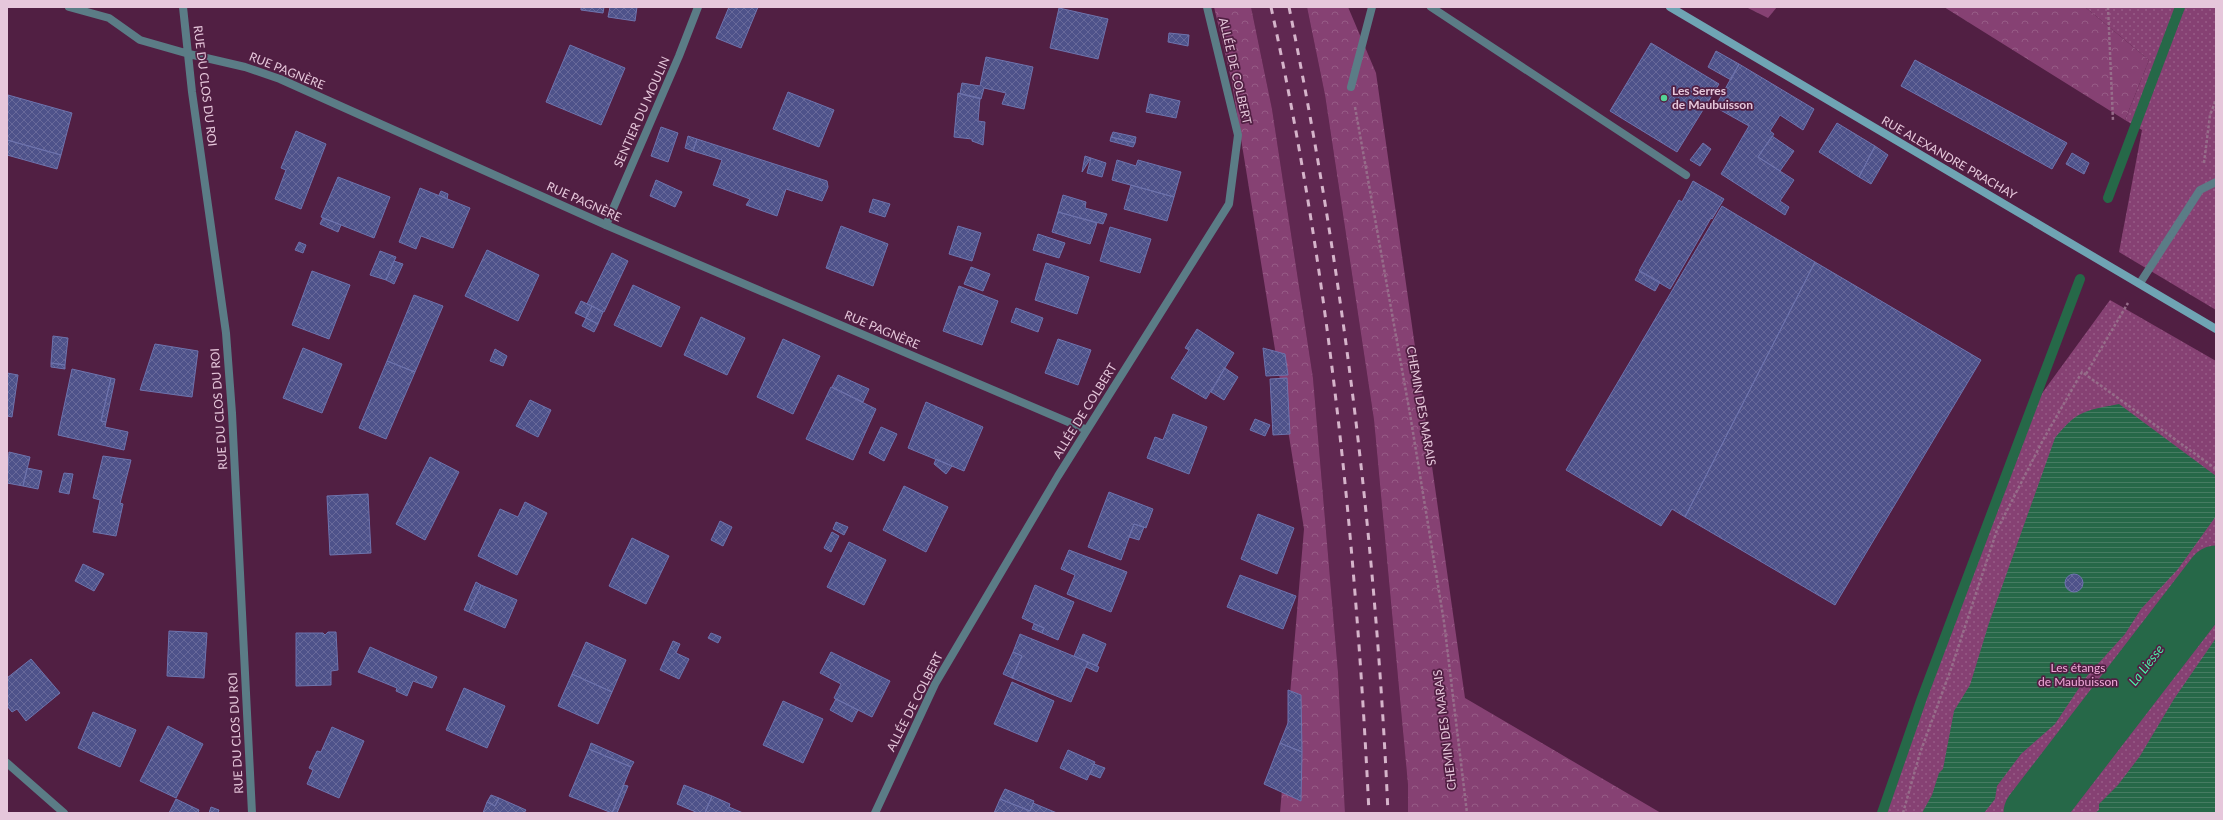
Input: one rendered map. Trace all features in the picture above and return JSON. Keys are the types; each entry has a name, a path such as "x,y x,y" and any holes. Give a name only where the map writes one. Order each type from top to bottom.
{"street":[{"name":"RUE PAGNÈRE","path":"69,7 109,18 140,40 189,54 245,67 280,79 606,225 1088,430"},
{"name":"RUE DU CLOS DU ROI","path":"183,7 226,333 232,413 252,813"},
{"name":"SENTIER DU MOULIN","path":"606,225 679,56 698,7"},
{"name":"ALLÉE DE COLBERT","path":"875,813 935,684 1088,430 1229,204 1238,135 1207,7"},
{"path":"1351,87 1372,7"},
{"path":"1431,7 1686,175"},
{"name":"RUE ALEXANDRE PRACHAY","path":"1670,7 2216,329"},
{"path":"2140,283 2200,190 2216,182"},
{"path":"7,763 64,813"}],"path":[{"path":"2108,7 2113,121"},
{"name":"CHEMIN DES MARAIS","path":"1351,87 1410,414 1444,622 1467,813"},
{"path":"2200,190 2210,115 2216,100"},
{"path":"2086,374 2140,283"},
{"path":"1903,813 1920,753 1951,668 1997,530 2043,440 2082,372 2216,469"}],"shaded area":[{"path":"1251,7 1307,7 1325,95 1374,420 1408,785 1408,813 1345,813 1338,672 1313,378 1272,109"},
{"path":"2119,404 2216,476 2216,516 2178,569 2141,609 2125,634 2087,676 2055,724 2021,754 1997,786 1995,799 1984,813 1922,813 1932,795 1939,773 1943,769 1954,711 1970,685 1989,623 2055,438 2070,422 2082,413 2097,408"},
{"path":"2216,638 2216,813 2095,813 2099,810 2099,804 2118,785 2140,756 2174,699"}],"green space":[{"path":"1214,7 1251,7 1272,109 1313,378 1338,672 1345,813 1280,813 1304,529 1232,83"},
{"path":"1307,7 1348,7 1376,73 1465,698 1661,813 1408,813 1408,785 1374,420 1325,95"},
{"path":"1746,7 1777,7 1768,18"},
{"path":"1944,7 2085,7 2149,60 2125,120"},
{"path":"2085,7 2216,7 2216,310 2119,252 2142,130 2125,120 2149,60"},
{"name":"Les étangs de Maubuisson","path":"2110,300 2216,361 2216,813 1878,813 2032,407"}],"building":[{"path":"581,7 604,7 603,13 581,10"},
{"path":"610,7 637,7 635,21 608,17"},
{"path":"729,7 758,7 741,48 716,38"},
{"path":"1059,8 1108,19 1098,59 1050,48"},
{"path":"1169,33 1189,35 1188,46 1168,42"},
{"name":"Les Serres de Maubuisson","path":"1651,43 1719,84 1677,152 1610,111"},
{"path":"570,45 625,68 601,125 546,102"},
{"path":"1716,51 1739,64 1731,80 1708,67"},
{"path":"986,57 1033,67 1024,109 1002,104 1006,93 984,88 981,99 960,94 962,83 980,86"},
{"path":"1915,60 2067,143 2052,169 1901,86"},
{"path":"1739,64 1814,109 1803,130 1780,115 1770,131 1774,134 1758,157 1794,180 1780,201 1789,207 1785,215 1721,174 1749,126 1715,107"},
{"path":"788,92 834,110 819,147 773,129"},
{"path":"958,93 980,98 978,121 985,122 983,145 972,141 972,139 954,137"},
{"path":"1150,94 1180,101 1176,118 1146,112"},
{"path":"8,95 72,113 61,155 7,140"},
{"path":"1837,123 1875,146 1859,177 1819,152"},
{"path":"661,127 678,133 668,162 651,156"},
{"path":"296,131 326,144 301,209 275,199 286,170 281,168"},
{"path":"1113,132 1136,137 1135,143 1111,137"},
{"path":"688,136 697,139 693,151 685,148"},
{"path":"1772,136 1794,151 1780,171 1758,157"},
{"path":"1111,137 1135,143 1133,147 1110,141"},
{"path":"697,139 827,181 828,187 822,201 786,189 777,216 746,205 750,199 713,185 722,160 693,151"},
{"path":"7,140 61,155 57,169 7,155"},
{"path":"1703,143 1711,149 1700,166 1690,160"},
{"path":"1875,146 1888,155 1871,184 1859,177"},
{"path":"2072,153 2089,163 2084,174 2066,164"},
{"path":"1085,156 1091,158 1082,172"},
{"path":"1091,158 1106,163 1102,177 1087,173"},
{"path":"1117,160 1136,166 1138,160 1181,172 1174,197 1112,180"},
{"path":"338,177 390,197 374,238 321,217"},
{"path":"656,180 682,192 675,207 650,196"},
{"path":"1693,181 1724,199 1712,219 1711,218 1670,289 1639,271 1679,200 1682,202"},
{"path":"1131,185 1174,197 1167,221 1124,209"},
{"path":"420,188 470,208 453,248 421,236 416,249 399,242"},
{"path":"441,191 448,194 447,199 439,195"},
{"path":"1063,195 1086,202 1085,208 1107,214 1103,224 1058,212"},
{"path":"873,199 890,204 885,217 869,212"},
{"path":"1722,206 1815,262 1685,517 1672,509 1661,526 1566,470"},
{"path":"1058,212 1097,223 1090,244 1052,232"},
{"path":"323,218 341,225 338,232 320,224"},
{"path":"841,226 888,244 873,286 826,268"},
{"path":"958,226 981,233 972,261 949,254"},
{"path":"1110,227 1151,239 1140,273 1100,261"},
{"path":"1038,234 1065,243 1059,258 1033,250"},
{"path":"299,242 306,245 303,253 295,250"},
{"path":"487,250 539,275 518,321 465,296"},
{"path":"380,251 396,257 386,280 370,275"},
{"path":"612,253 628,261 604,312 587,304"},
{"path":"394,261 403,264 394,284 386,280"},
{"path":"1815,262 1981,360 1835,605 1685,517"},
{"path":"1046,263 1089,277 1077,314 1035,300"},
{"path":"971,267 990,274 983,291 964,284"},
{"path":"312,271 350,285 329,339 292,325"},
{"path":"1640,271 1660,282 1655,291 1635,280"},
{"path":"633,285 680,307 661,347 614,325"},
{"path":"959,286 998,301 982,345 943,331"},
{"path":"414,295 443,306 415,372 387,361"},
{"path":"581,301 592,306 586,318 575,313"},
{"path":"592,306 603,312 598,324 586,318"},
{"path":"1016,308 1043,318 1038,332 1011,322"},
{"path":"701,317 745,338 727,375 684,355"},
{"path":"586,318 598,324 594,332 582,326"},
{"path":"1197,329 1234,353 1206,399 1171,378 1189,350 1185,348"},
{"path":"53,336 68,338 65,365 51,363"},
{"path":"783,339 820,356 793,414 757,397"},
{"path":"1058,339 1091,350 1078,385 1045,373"},
{"path":"155,344 198,351 192,397 140,390"},
{"path":"303,348 342,364 322,413 283,398"},
{"path":"1263,348 1285,354 1288,375 1266,376"},
{"path":"495,349 507,356 503,366 490,361"},
{"path":"387,361 415,372 386,439 359,428"},
{"path":"51,363 65,365 65,369 51,367"},
{"path":"1225,368 1238,377 1224,400 1211,392"},
{"path":"72,369 111,378 101,421 106,422 105,427 128,432 124,450 58,435"},
{"path":"7,373 18,375 12,417 7,416"},
{"path":"838,375 869,389 863,402 832,387"},
{"path":"111,378 115,379 106,422 101,421"},
{"path":"1287,378 1290,434 1273,435 1270,379"},
{"path":"831,387 876,409 853,460 806,439"},
{"path":"530,400 551,410 538,437 516,426"},
{"path":"926,402 983,427 964,471 908,448"},
{"path":"1173,414 1207,427 1189,474 1147,458 1155,437 1163,440"},
{"path":"1255,419 1270,425 1265,436 1250,430"},
{"path":"881,427 897,434 884,461 869,453"},
{"path":"9,452 30,457 23,486 7,483"},
{"path":"103,456 131,460 120,503 123,504 116,536 93,532 100,500 93,498"},
{"path":"430,457 459,472 425,540 396,524"},
{"path":"936,459 952,466 946,474 934,464"},
{"path":"27,468 42,471 38,489 23,486"},
{"path":"64,473 73,474 69,494 59,492"},
{"path":"904,486 948,507 926,552 883,530"},
{"path":"1109,492 1153,509 1146,528 1134,524 1121,560 1088,547"},
{"path":"368,494 371,553 330,555 327,496"},
{"path":"525,502 547,513 517,575 478,556 500,509 518,517"},
{"path":"1258,514 1294,528 1277,574 1241,559"},
{"path":"720,521 732,527 723,546 711,540"},
{"path":"836,522 848,527 844,535 833,529"},
{"path":"1134,524 1144,527 1139,540 1129,537"},
{"path":"832,532 839,536 831,552 824,548"},
{"path":"632,538 669,556 646,604 609,586"},
{"path":"849,542 886,560 864,605 827,587"},
{"path":"1069,550 1127,572 1111,612 1067,594 1075,575 1061,569"},
{"path":"83,564 104,574 94,591 75,581"},
{"path":"2074,574 2080,577 2083,583 2080,589 2074,592 2068,589 2065,583 2068,577"},
{"path":"1240,575 1296,596 1283,629 1227,607"},
{"path":"476,582 481,585 469,612 464,610"},
{"path":"481,585 517,600 505,628 469,612"},
{"path":"1035,585 1074,602 1058,640 1042,633 1044,628 1022,618"},
{"path":"1034,624 1044,628 1042,633 1032,629"},
{"path":"169,631 207,633 204,678 167,676"},
{"path":"328,632 336,632 338,670 331,671 331,685 296,686 296,633 323,633 325,635"},
{"path":"711,633 721,637 718,643 708,638"},
{"path":"1020,634 1088,662 1071,702 1012,678 1022,656 1013,652"},
{"path":"1083,634 1106,644 1097,666 1074,656"},
{"path":"673,641 680,644 676,653 689,659 679,679 660,670"},
{"path":"586,642 626,660 612,692 572,674"},
{"path":"370,647 437,677 432,688 413,681 407,696 396,691 397,688 358,672"},
{"path":"831,652 890,681 872,717 834,698 841,684 820,673"},
{"path":"1013,652 1022,656 1012,678 1003,674"},
{"path":"31,659 60,693 26,721 17,709 12,712 7,706 7,678"},
{"path":"1088,662 1099,667 1097,672 1086,667"},
{"path":"572,674 612,692 598,724 558,706"},
{"path":"1012,682 1054,701 1037,742 994,724"},
{"path":"464,688 505,706 487,748 446,730"},
{"path":"1288,690 1301,695 1302,752 1280,743 1288,723"},
{"path":"836,699 858,710 852,722 830,710"},
{"path":"783,701 823,719 803,763 763,745"},
{"path":"93,712 136,730 120,767 78,748"},
{"path":"168,726 203,744 176,798 140,781"},
{"path":"332,727 364,741 339,798 307,784 313,770 309,768 317,751 321,752"},
{"path":"591,743 634,762 631,767 589,749"},
{"path":"1280,743 1302,752 1301,801 1264,784"},
{"path":"589,749 631,767 612,813 569,796"},
{"path":"1068,750 1095,762 1087,780 1060,768"},
{"path":"1094,764 1105,768 1100,778 1090,774"},
{"path":"624,785 628,786 617,813 612,813"},
{"path":"684,785 712,796 705,813 698,813 677,804"},
{"path":"1005,789 1034,801 1030,811 1000,799"},
{"path":"491,795 499,798 495,806 487,802"},
{"path":"712,796 730,804 729,807 743,813 705,813"},
{"path":"499,798 526,810 524,813 483,813 487,802 495,806"},
{"path":"176,799 199,810 198,813 169,813"},
{"path":"1000,799 1030,811 1033,803 1057,813 994,813"},
{"path":"211,807 219,810 218,813 209,813"}],"waterway":[{"path":"2108,198 2180,7"},
{"path":"1882,813 1922,698 2080,279"},
{"name":"La Liesse","path":"2033,813 2216,575"}],"railway":[{"path":"1271,7 1309,207 1337,408 1348,509 1356,610 1369,813"},
{"path":"1289,7 1326,207 1354,408 1366,509 1375,610 1383,711 1388,813"}],"place":[{"name":"Les Serres de Maubuisson","path":"1664,98"}]}
